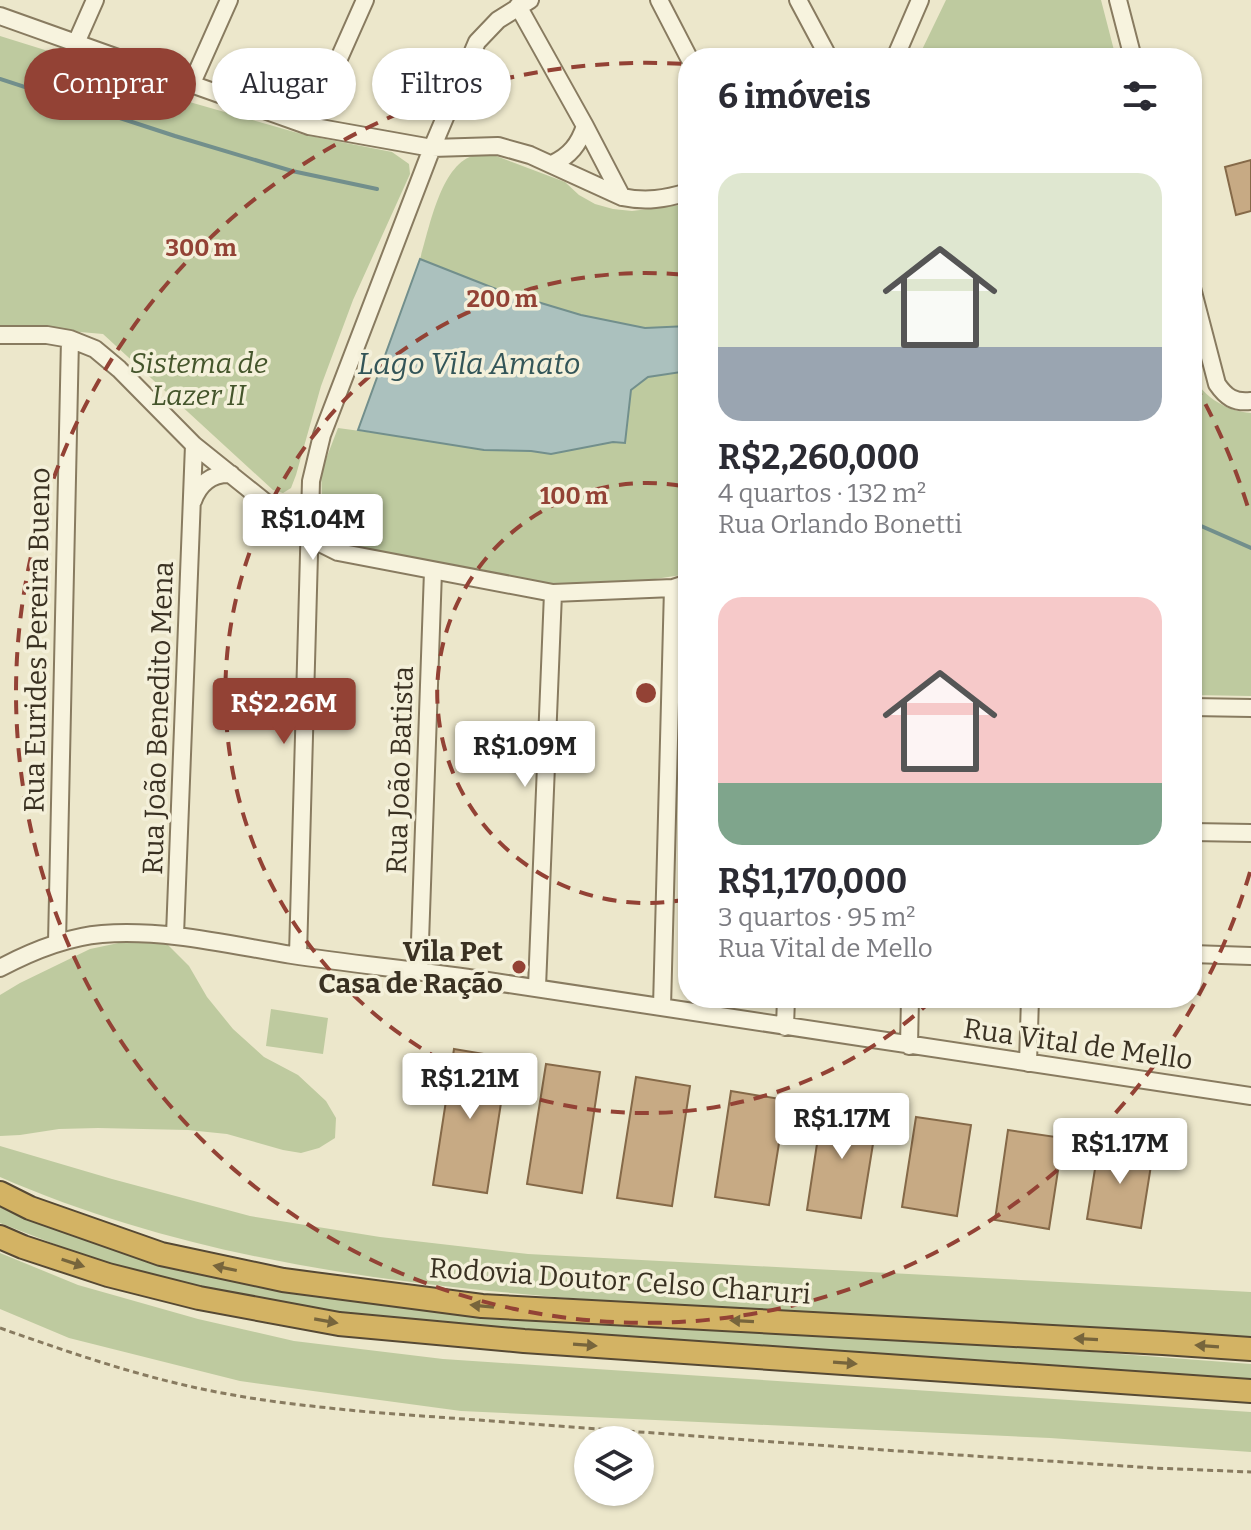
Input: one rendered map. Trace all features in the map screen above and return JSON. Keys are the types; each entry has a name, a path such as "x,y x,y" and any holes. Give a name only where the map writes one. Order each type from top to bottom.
{"highway":[{"name":"Rodovia Doutor Celso Charuri","path":"0,1193 30,1208 161,1254 283,1280 482,1306 1251,1349"},
{"path":"0,1237 108,1275 199,1298 339,1324 524,1341 1251,1391"}],"street":[{"path":"76,43 95,0"},
{"path":"196,74 229,0"},
{"path":"309,126 365,0"},
{"path":"659,0 684,48"},
{"path":"798,0 824,48"},
{"path":"899,48 920,0"},
{"path":"1118,0 1130,48"},
{"path":"298,955 311,481 322,435 432,148 477,42 498,20 524,3 622,197"},
{"path":"0,16 89,48"},
{"path":"196,84 309,126 432,148 498,146 552,164 622,197 638,200 678,195"},
{"path":"552,164 574,149 585,126"},
{"path":"399,142 418,159 422,175"},
{"path":"1202,326 1217,384 1225,395 1235,401 1251,401"},
{"path":"0,335 47,335 70,339 95,349 194,445 310,538 338,552 553,593 678,586"},
{"name":"Rua Eurides Pereira Bueno","path":"57,943 70,339"},
{"name":"Rua João Benedito Mena","path":"175,935 194,445"},
{"path":"192,503 206,481 216,475 231,474"},
{"name":"Rua João Batista","path":"419,970 433,571"},
{"path":"537,987 553,593"},
{"path":"662,1007 678,633"},
{"path":"1202,707 1251,708"},
{"path":"1202,832 1251,833"},
{"name":"Rua Vital de Mello","path":"0,968 21,957 78,937 105,934 175,935 1251,1096"},
{"path":"1202,954 1251,956"},
{"path":"785,1027 786,1008"},
{"path":"909,1046 910,1008"},
{"path":"1028,1063 1030,1008"}],"path":[{"path":"0,1328 167,1381 291,1404 884,1450 1251,1472"}],"green space":[{"path":"946,0 1101,0 1113,48 923,48"},
{"name":"Sistema de Lazer II","path":"0,36 38,48 24,48 24,120 196,120 196,104 212,108 212,120 252,120 305,135 392,152 409,164 410,174 353,300 321,386 296,475 291,488 283,493 273,490 103,334 0,325"},
{"path":"479,154 491,154 565,182 595,204 613,209 632,211 678,205 678,326 645,328 581,315 501,291 420,259 444,186 461,162"},
{"path":"678,372 678,576 622,584 549,585 342,544 329,536 323,521 321,472 338,428 484,450 551,454 613,442 625,443 631,390 648,377"},
{"path":"1202,389 1223,405 1251,413 1251,696 1202,695"},
{"path":"128,941 167,944 189,966 207,997 233,1029 264,1057 298,1075 326,1101 336,1118 335,1138 319,1148 301,1153 227,1134 188,1130 59,1129 0,1136 0,995 90,949"},
{"path":"271,1009 328,1018 323,1054 266,1046"},
{"path":"0,1146 250,1216 380,1237 528,1254 1251,1292 1251,1341 619,1302 529,1295 349,1273 172,1237 85,1210 0,1177"},
{"path":"0,1206 173,1265 564,1320 1040,1348 1251,1364 1251,1382 487,1329 308,1310 127,1272 0,1223"},
{"path":"0,1253 78,1285 198,1319 294,1341 443,1359 1251,1412 1251,1452 1050,1438 461,1411 240,1381 69,1338 0,1309"}],"water":[{"name":"Lago Vila Amato","path":"420,259 501,291 581,315 645,328 678,326 678,372 648,377 631,390 625,443 613,442 551,454 484,450 358,430"}],"building":[{"path":"1251,160 1251,211 1236,215 1225,167"},
{"path":"454,1049 508,1058 487,1193 433,1185"},
{"path":"546,1064 600,1072 582,1193 527,1184"},
{"path":"636,1077 690,1086 672,1206 617,1198"},
{"path":"731,1091 786,1100 769,1205 715,1197"},
{"path":"823,1104 878,1113 861,1218 807,1210"},
{"path":"916,1117 971,1125 957,1216 902,1207"},
{"path":"1008,1130 1063,1138 1049,1229 995,1220"},
{"path":"1099,1144 1153,1153 1141,1228 1087,1219"}],"waterway":[{"path":"0,79 292,171 377,189"},
{"path":"1202,526 1251,548"}],"place":[{"name":"Vila Pet Casa de Ração","path":"519,967"}]}
